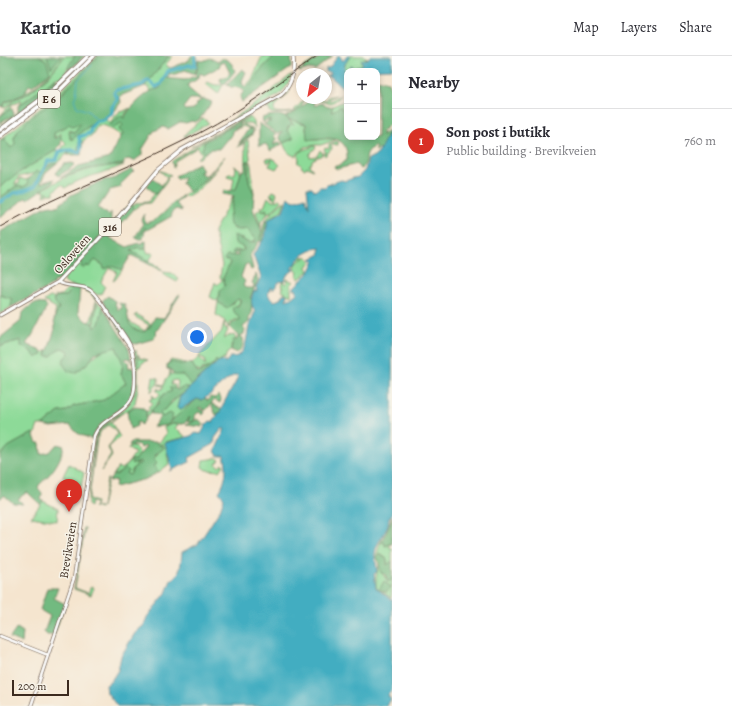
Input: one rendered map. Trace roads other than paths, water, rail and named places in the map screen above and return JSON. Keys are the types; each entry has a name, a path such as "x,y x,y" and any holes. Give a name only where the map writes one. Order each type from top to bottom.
{"highway":[{"name":"E 6","path":"0,130 53,90 88,56"},
{"name":"E 6","path":"0,136 53,96 94,56"}],"main road":[{"name":"Osloveien","path":"0,315 48,290 60,281 112,225 159,169 182,150 281,95 287,89 293,78 293,56"},
{"name":"Brevikveien","path":"31,706 74,578 94,436 100,426 122,410 132,399 135,385 132,347 120,330 91,291 81,287 65,285 60,281"},
{"path":"0,636 48,655"}],"water":[{"path":"338,56 340,56 343,61 347,56 350,56 344,68 344,89 332,78 332,68 329,68"},
{"path":"370,56 392,56 392,69 355,68 363,64 361,60 368,59"},
{"path":"392,125 392,514 389,518 387,528 376,548 375,555 377,572 374,574 376,588 392,600 392,690 388,695 391,700 386,706 117,706 107,693 106,685 111,681 118,670 121,656 135,633 144,625 147,617 166,593 171,580 177,576 180,568 182,552 198,544 220,510 224,498 219,492 225,479 225,460 224,456 218,456 215,451 225,429 222,429 215,438 214,444 189,458 190,462 170,471 172,469 165,443 189,437 196,433 201,434 210,421 214,422 213,421 222,409 238,375 235,375 225,381 205,398 201,400 197,399 181,409 177,408 180,397 213,366 220,361 226,362 230,357 236,357 243,350 250,323 255,312 252,304 252,297 254,291 257,291 256,287 261,277 253,255 265,237 268,220 283,211 288,197 294,201 305,197 309,207 307,188 312,188 315,191 320,187 325,187 341,180 346,181 358,177 365,170 368,159 378,154","holes":["321,248 319,255 311,259 315,261 308,274 294,287 294,290 296,289 297,293 286,300 287,294 283,294 280,299 275,301 270,298 268,293 270,288 272,287 273,290 279,282 285,280 287,275 295,269 291,269 301,256 314,249"]}],"waterway":[{"path":"97,121 103,120 112,113 112,107 118,99 114,93 116,90 142,85 148,80 156,87 161,84 168,71 190,65 195,66 195,56"},
{"path":"92,65 78,80 74,99 77,107 88,111 98,121"},
{"path":"0,202 14,193 21,192 35,186 48,161 56,160 60,151 72,150 79,153 81,149 79,137 90,133 91,127 95,122"}],"railway":[{"path":"0,227 44,204 159,153 199,133 251,102 317,56"}],"place":[{"name":"Son post i butikk","path":"69,512"}]}
